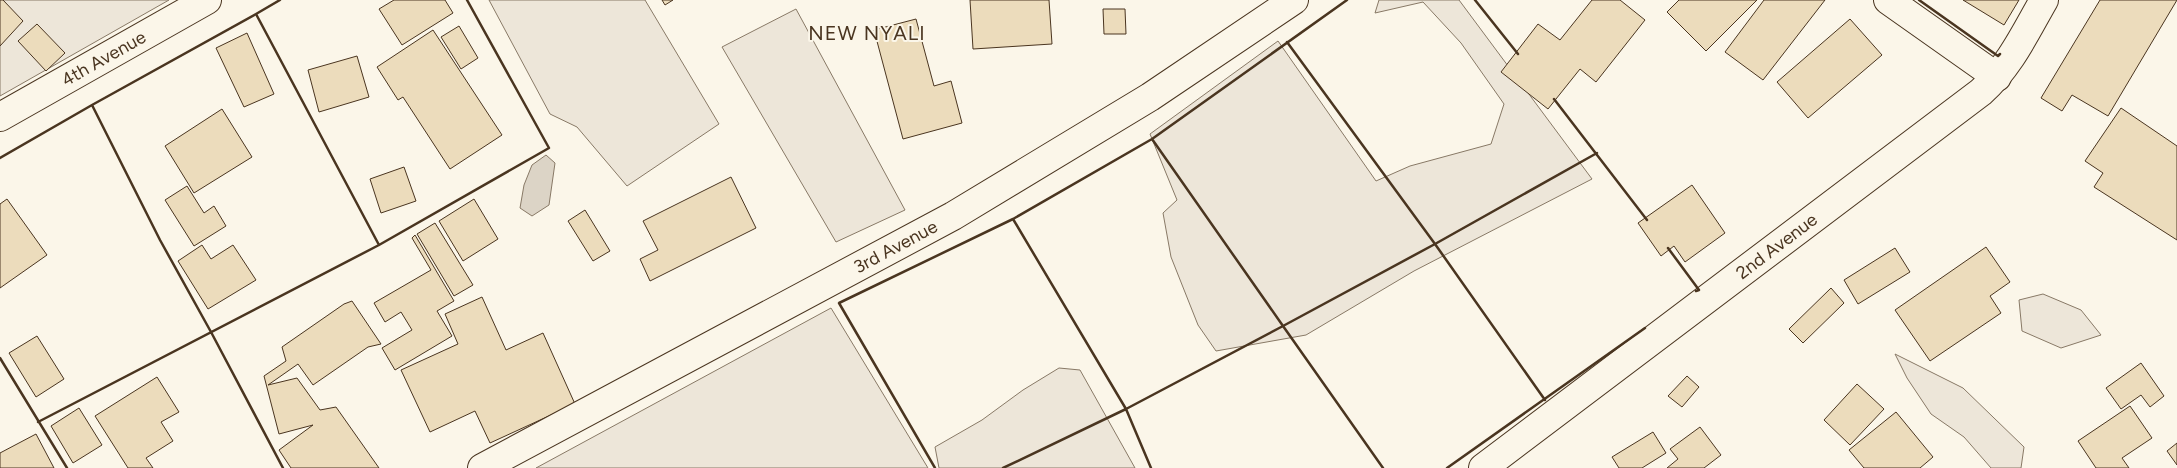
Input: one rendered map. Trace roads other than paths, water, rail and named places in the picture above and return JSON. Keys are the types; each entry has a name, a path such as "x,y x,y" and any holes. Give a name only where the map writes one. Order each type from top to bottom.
{"street":[{"name":"4th Avenue","path":"0,117 207,0"},
{"name":"3rd Avenue","path":"482,468 953,216 1150,97 1294,0"},
{"path":"1888,0 1997,77"},
{"name":"2nd Avenue","path":"1482,468 1973,98 1997,77 2009,62 2044,0"}],"district":[{"name":"NEW NYALI","path":"867,33"}]}
